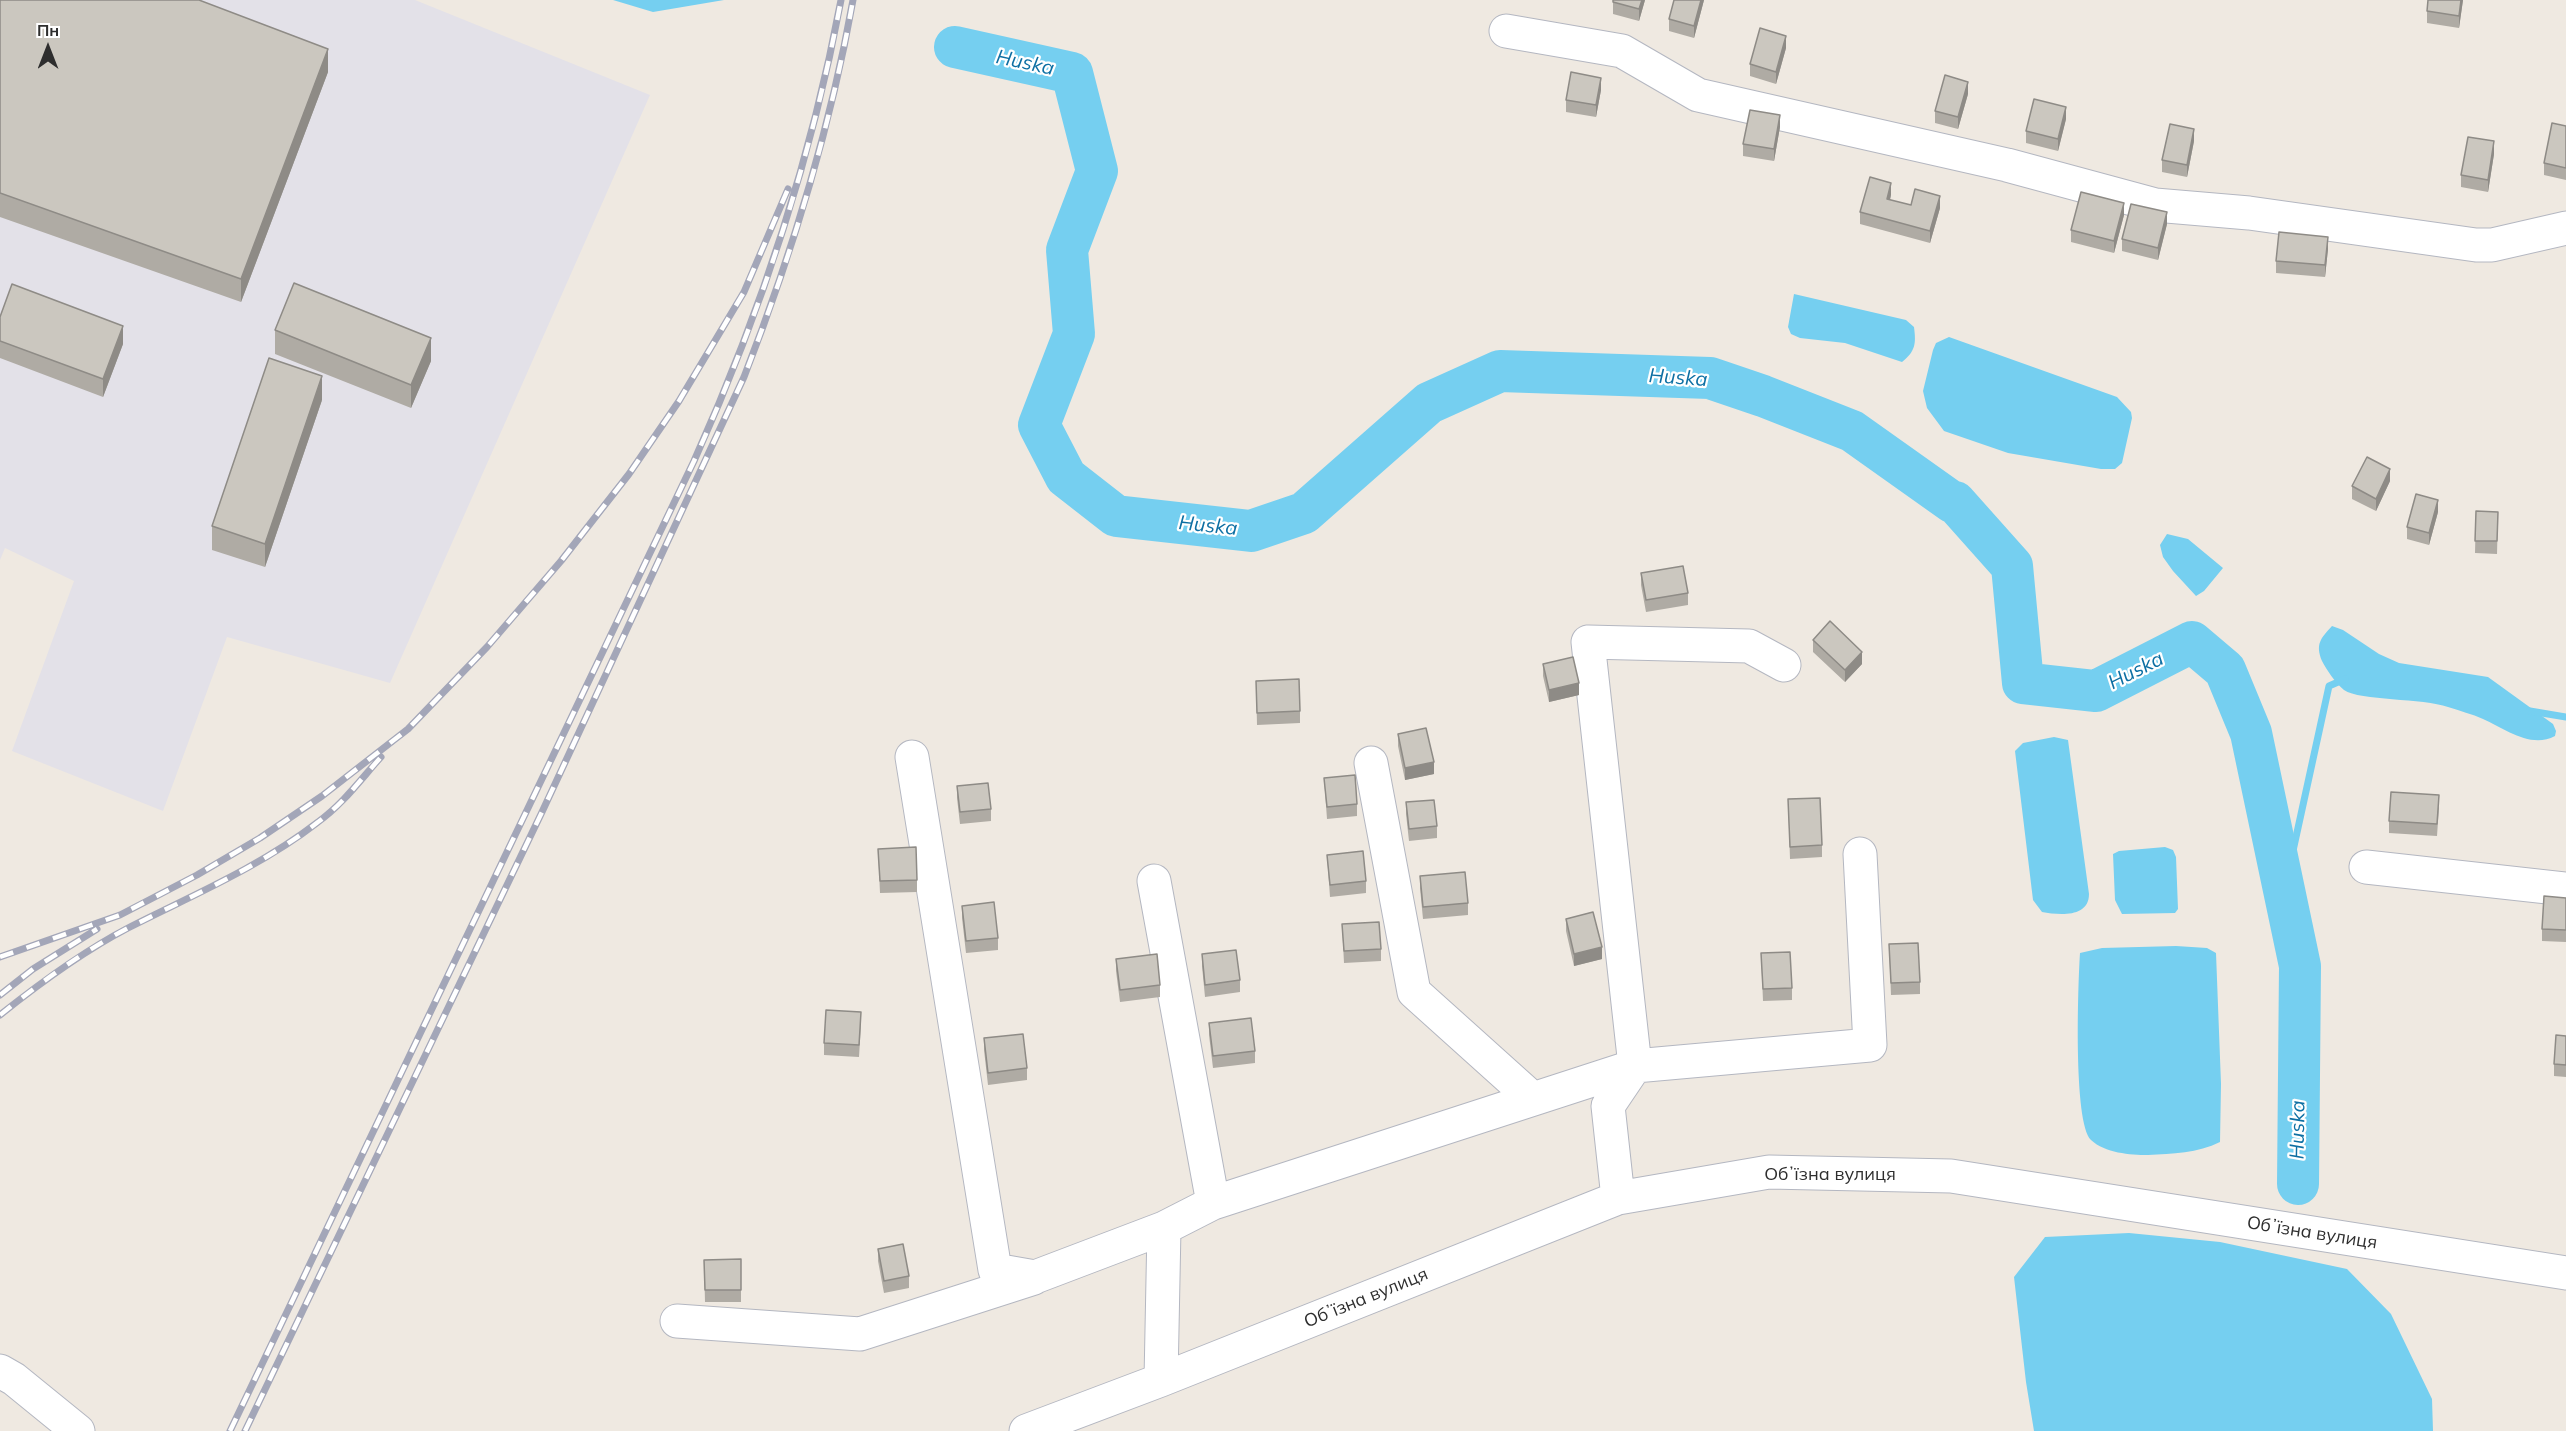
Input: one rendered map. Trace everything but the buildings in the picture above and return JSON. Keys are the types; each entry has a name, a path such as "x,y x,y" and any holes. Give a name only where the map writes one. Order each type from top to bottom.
{"street":[{"path":"1506,32 1622,51 1698,95 2007,165 2155,205 2249,213 2475,245 2492,245 2566,228"},
{"path":"1618,1198 1608,1106 1635,1066 1588,642 1749,645 1785,665"},
{"path":"912,757 995,1270 1035,1277"},
{"path":"1371,763 1414,992 1533,1099"},
{"path":"677,1321 860,1334 1035,1277 1164,1228 1213,1203 1635,1066 1870,1045 1860,855"},
{"path":"2366,867 2566,889"},
{"path":"1154,881 1213,1203"},
{"name":"Обʼїзна вулиця","path":"1026,1431 1161,1380 1618,1198 1769,1172 1951,1176 2566,1273"},
{"path":"1161,1380 1164,1228"},
{"path":"0,1371 14,1379 78,1431"}],"shaded area":[{"path":"0,0 415,0 650,95 390,683 227,637 163,811 12,751 74,581 5,548 0,560"}],"water":[{"path":"613,0 724,0 653,12"},
{"path":"1794,294 1906,320 1914,327 1915,342 1912,350 1902,362 1845,343 1800,338 1791,334 1788,327"},
{"path":"1949,337 2117,397 2131,412 2132,418 2122,463 2115,469 2101,469 2008,453 1944,431 1927,408 1923,391 1936,343"},
{"path":"2167,534 2188,539 2223,568 2204,591 2196,596 2163,557 2160,545"},
{"path":"2332,626 2343,630 2379,654 2399,663 2488,677 2553,724 2556,731 2555,736 2537,740 2527,739 2479,717 2437,704 2352,694 2338,684 2320,655 2320,642"},
{"path":"2054,737 2068,740 2089,894 2088,902 2079,911 2064,914 2042,912 2033,900 2015,751 2023,743"},
{"path":"2165,847 2173,850 2176,857 2178,909 2175,913 2122,914 2115,900 2113,854 2119,851"},
{"path":"2176,946 2207,948 2216,953 2221,1084 2220,1142 2194,1151 2148,1155 2103,1148 2091,1140 2085,1128 2081,1107 2078,1051 2080,953 2102,948"},
{"path":"2129,1233 2220,1242 2347,1269 2391,1314 2432,1399 2433,1431 2034,1431 2014,1277 2045,1237"}],"waterway":[{"name":"Huska","path":"955,47 1072,73 1097,171 1067,250 1074,334 1039,425 1066,477 1116,516 1251,531 1304,513 1429,403 1500,371 1710,378 1852,431 1955,502 2012,566 2023,683 2096,691 2192,642 2225,670 2251,733 2300,966 2298,1184"},
{"path":"2284,892 2329,686 2345,679"},
{"path":"2530,711 2566,717"}],"railway":[{"path":"230,1431 694,461 718,405 762,292 799,177 815,119 841,0"},
{"path":"245,1431 542,812 744,377 762,331 808,191 833,96 853,0"},
{"path":"0,957 120,915 197,875 260,838 322,796 408,729 487,647 561,561 629,474 679,401 744,292 788,189"},
{"path":"0,1015 94,947 250,867 296,838 336,807 381,757"},
{"path":"0,995 33,969 97,929"}]}
